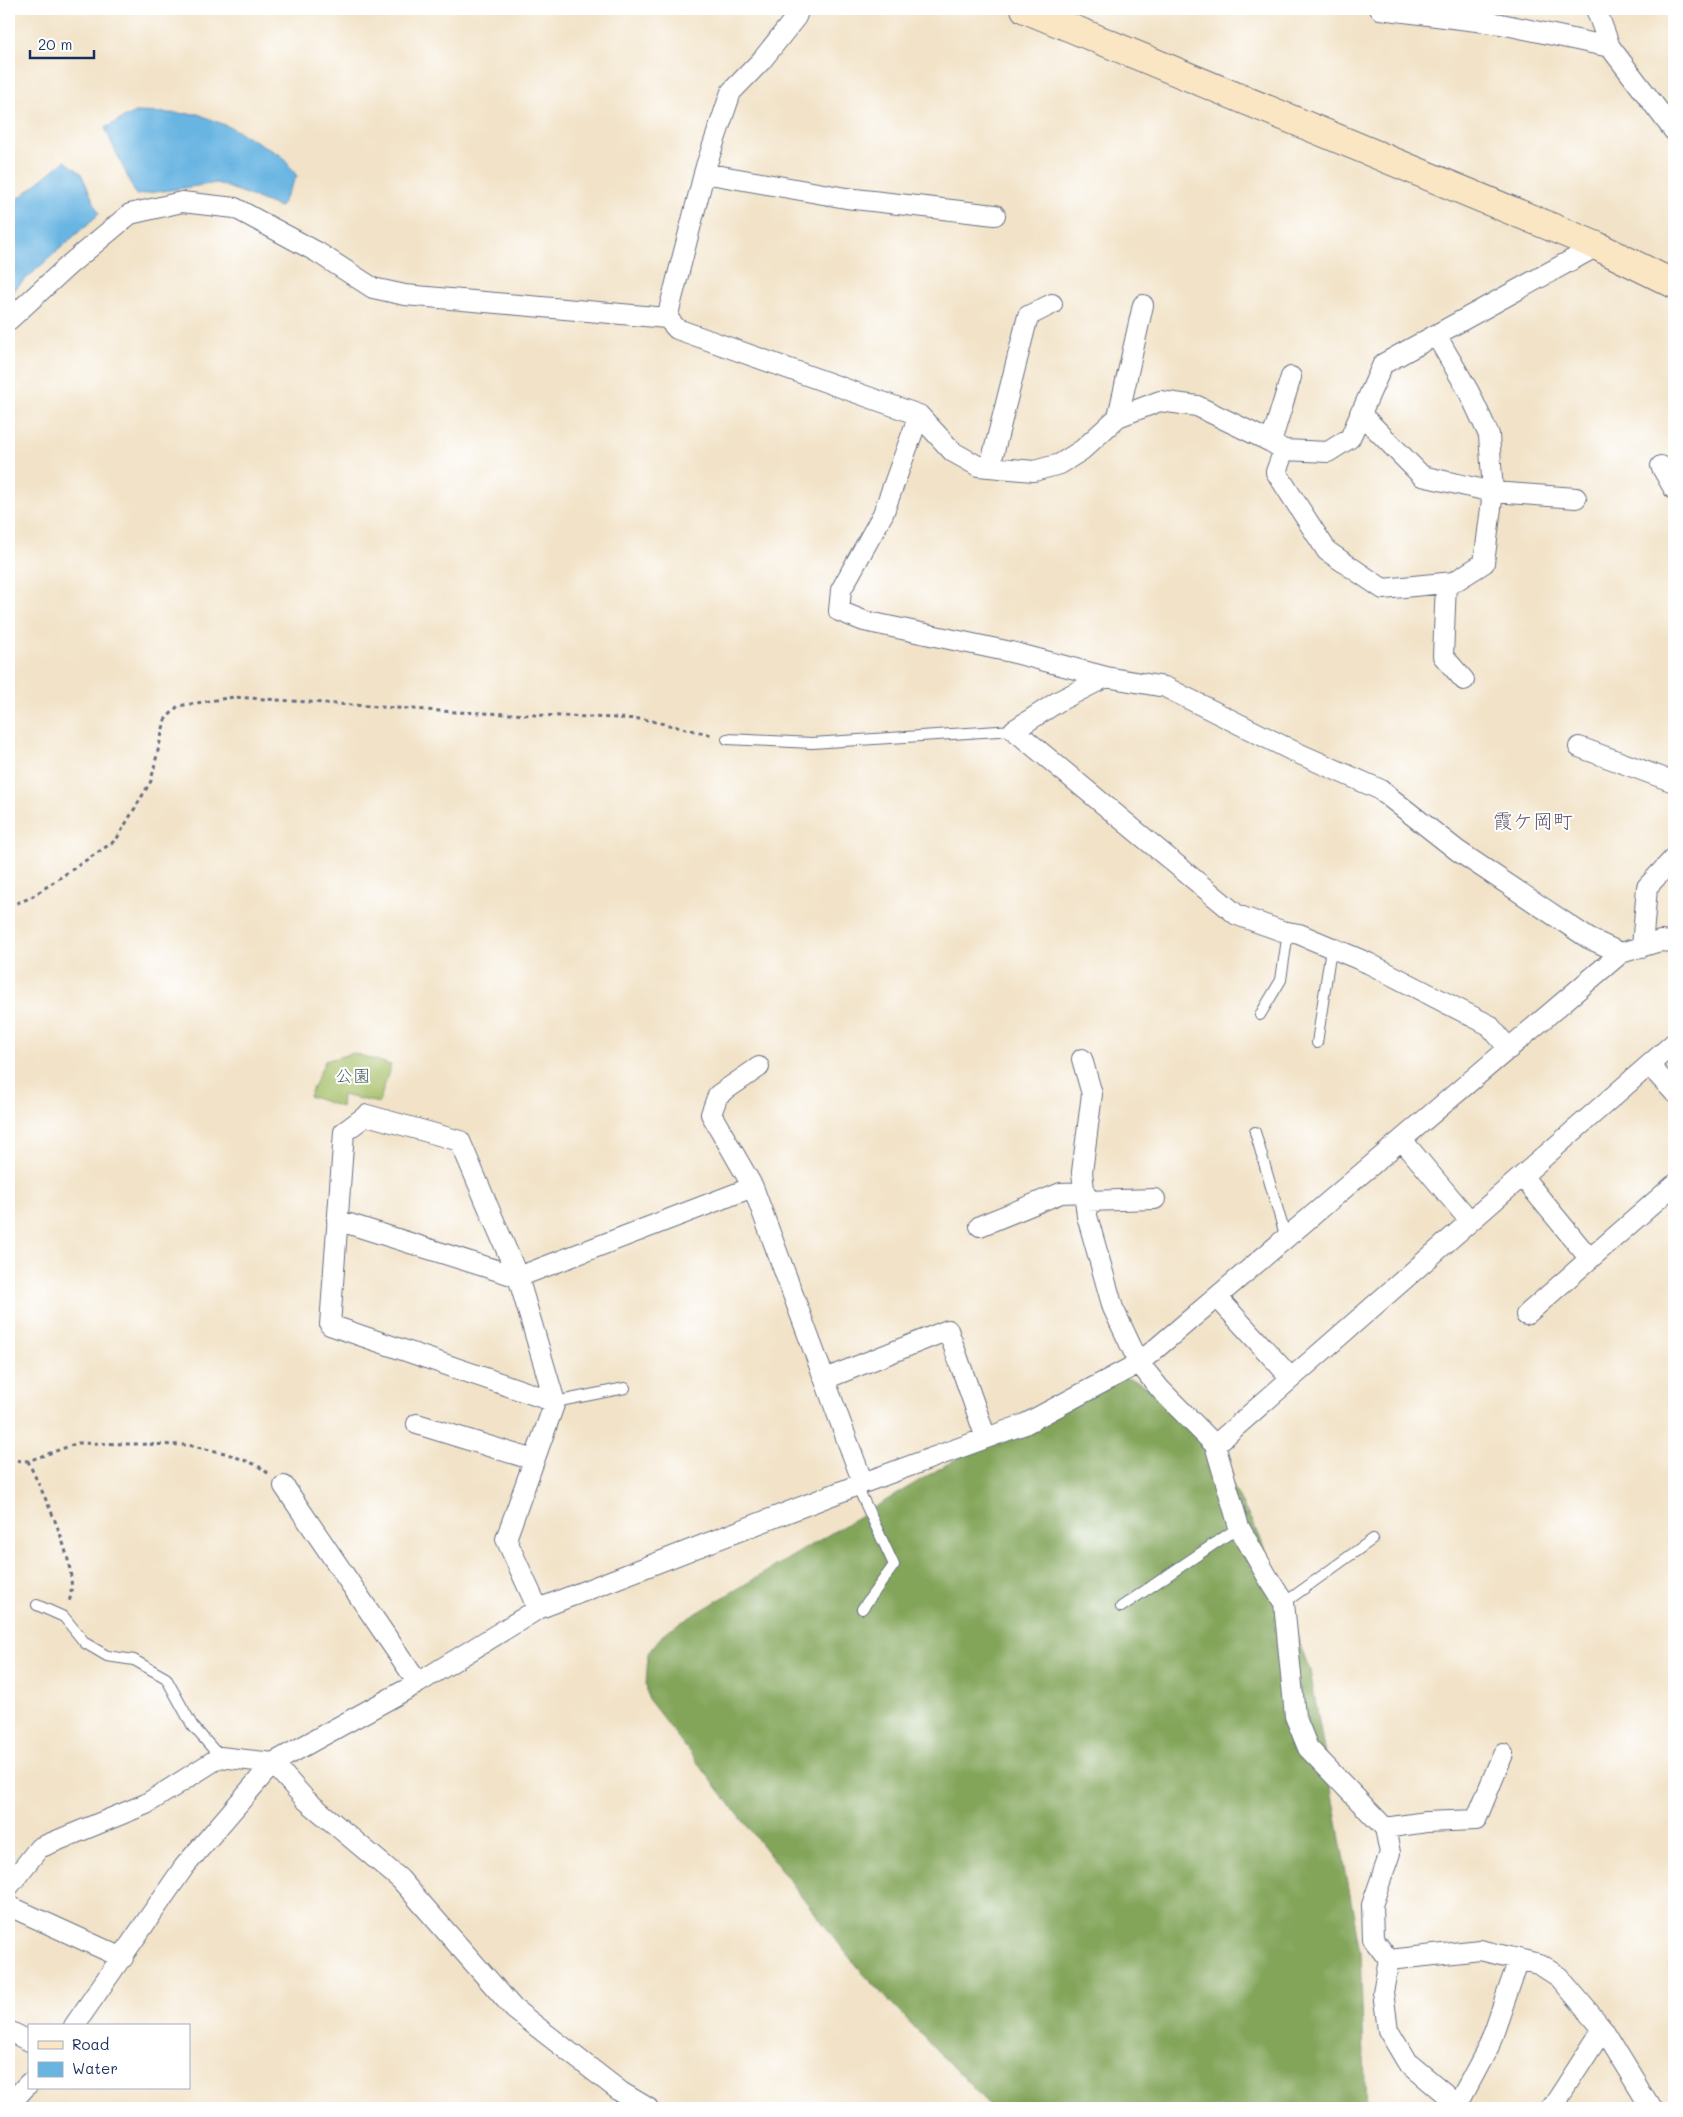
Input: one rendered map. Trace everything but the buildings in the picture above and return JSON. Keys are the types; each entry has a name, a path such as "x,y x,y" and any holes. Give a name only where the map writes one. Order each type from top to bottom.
{"street":[{"path":"667,318 704,173 731,92 762,60 796,16 799,9"},
{"path":"1025,9 1597,246 1674,284"},
{"path":"1380,9 1501,24 1610,47"},
{"path":"1598,10 1610,47 1674,131"},
{"path":"704,173 846,198 995,215"},
{"path":"9,320 70,264 130,214 182,202 235,208 317,252 373,288 405,295 667,318 677,329 919,415 953,452 978,466 1034,471 1060,464 1082,450 1118,417 1160,401 1197,406 1278,446 1328,452 1350,438 1383,364 1597,246"},
{"path":"990,467 1028,316 1052,304"},
{"path":"1118,417 1143,305"},
{"path":"1291,377 1278,446 1276,472 1327,551 1383,589 1454,582 1484,564 1493,492 1489,436 1469,392 1436,335"},
{"path":"1360,413 1422,476 1493,492 1576,498"},
{"path":"919,415 883,514 840,590 839,612 864,621 1011,652 1106,677 1165,688 1293,751 1379,789 1466,856 1588,938 1621,953"},
{"path":"1661,466 1674,489"},
{"path":"1446,583 1443,656 1464,680"},
{"path":"1106,677 1059,701 1014,730 1237,915 1288,932 1300,934 1430,994 1489,1025 1509,1049"},
{"path":"1579,747 1674,782"},
{"path":"1642,947 1648,887 1674,858"},
{"path":"75,2024 123,1958 184,1867 273,1763 418,1683 538,1609 860,1484 1025,1424 1139,1363 1621,953 1660,941 1674,942"},
{"path":"1215,1445 1674,1043"},
{"path":"1082,1059 1092,1094 1082,1172 1085,1197 1088,1216 1113,1308 1139,1363 1160,1389 1215,1445 1240,1527 1284,1603 1295,1716 1308,1748 1385,1828 1390,1853 1372,1905 1373,1939 1389,1960 1383,1992 1388,2030 1407,2062 1459,2107 1489,2046 1519,1959"},
{"path":"1649,1065 1674,1092"},
{"path":"759,1067 718,1095 711,1114 754,1187 825,1379 860,1484"},
{"path":"538,1609 506,1539 555,1402 518,1277 460,1141 367,1115 344,1132 330,1325 555,1402"},
{"path":"1402,1140 1470,1221"},
{"path":"1522,1176 1590,1260"},
{"path":"1526,1315 1674,1186"},
{"path":"338,1220 518,1277 754,1187"},
{"path":"980,1226 1062,1193 1085,1197 1155,1199"},
{"path":"1217,1297 1291,1378"},
{"path":"825,1379 948,1330 986,1438"},
{"path":"417,1424 534,1460"},
{"path":"284,1486 418,1683"},
{"path":"1385,1828 1426,1822 1476,1820 1503,1754"},
{"path":"9,1886 39,1848 146,1804 220,1757 273,1763 306,1800 400,1879 514,2009 621,2092 648,2108"},
{"path":"9,1906 123,1958"},
{"path":"1389,1960 1480,1950 1539,1964 1559,1978 1603,2029 1650,2108"},
{"path":"1550,2108 1552,2108 1603,2029"},
{"path":"9,2031 28,2040"},
{"path":"9,2105 28,2084"}],"lane":[{"path":"727,739 812,743 1014,730"},
{"path":"1260,1015 1281,980 1288,932"},
{"path":"1317,1044 1331,948"},
{"path":"1255,1132 1286,1238"},
{"path":"555,1402 625,1388"},
{"path":"860,1484 894,1565 862,1609"},
{"path":"1121,1606 1240,1527"},
{"path":"1284,1603 1373,1539"},
{"path":"37,1605 64,1617 84,1643 107,1656 134,1660 166,1678 192,1725 220,1757"}],"path":[{"path":"9,906 30,898 116,840 151,781 165,720 178,706 234,697 456,712 643,719 727,739"},
{"path":"9,1460 28,1462 78,1443 187,1445 225,1454 257,1465 284,1486"},
{"path":"28,1462 62,1535 73,1590 64,1617"}],"green space":[{"path":"1674,1052 1674,1081 1666,1070 1667,1059"},
{"name":"公園","path":"353,1053 391,1065 379,1103 342,1095 341,1107 309,1096 325,1061"},
{"path":"1118,1376 1140,1382 1161,1397 1223,1468 1259,1535 1310,1671 1360,1951 1366,2108 992,2108 857,1967 648,1699 646,1685 648,1653 665,1632 1080,1385"}],"water":[{"path":"135,112 198,114 232,128 282,156 297,176 280,207 217,183 136,195 105,128"},
{"path":"65,161 81,173 99,214 9,294 9,206"}],"district":[{"name":"霞ケ岡町","path":"1533,820"}]}
